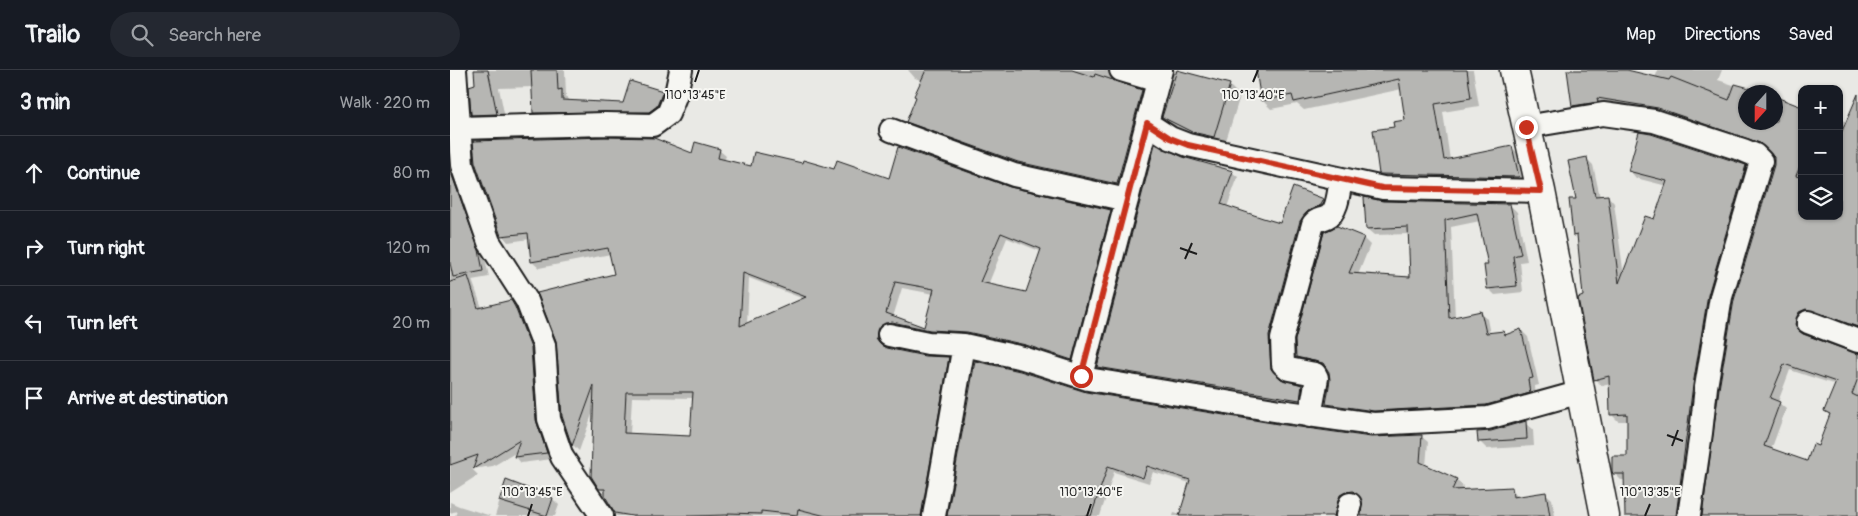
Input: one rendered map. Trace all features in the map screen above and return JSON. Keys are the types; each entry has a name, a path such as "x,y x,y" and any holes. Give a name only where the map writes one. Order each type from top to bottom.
{"street":[{"path":"455,70 467,128 462,165 489,242 527,301 544,345 549,419 562,457 602,516"},
{"path":"467,128 653,125 668,114 676,94 681,70"},
{"path":"1081,376 1159,76 1121,70"},
{"path":"1514,70 1541,191 1606,516"},
{"path":"1526,127 1604,114 1654,121 1743,150 1755,155 1760,161 1721,297 1706,387 1702,433 1689,516"},
{"path":"1147,123 1170,138 1188,145 1382,188 1541,191"},
{"path":"891,130 1014,175 1127,200"},
{"path":"1310,416 1317,378 1315,374 1289,368 1283,364 1282,339 1313,224 1317,219 1329,216 1333,211 1342,179"},
{"path":"1808,322 1858,342"},
{"path":"889,335 928,343 964,345 1023,358 1081,376 1310,416 1373,424 1488,418 1581,392"},
{"path":"934,516 964,345"}],"building":[{"path":"474,70 488,70 497,114 471,115 469,86 475,84"},
{"path":"531,70 557,70 558,90 562,89 562,100 623,103 630,81 663,91 657,106 649,112 533,113"},
{"path":"926,70 1072,70 1094,77 1095,74 1142,90 1117,184 1018,162 906,122 916,97 914,96"},
{"path":"1177,70 1230,84 1214,137 1192,132 1162,117"},
{"path":"1256,70 1467,70 1471,98 1435,104 1444,160 1512,146 1519,177 1379,174 1373,130 1394,127 1393,122 1405,120 1399,79 1294,102 1292,95 1261,101"},
{"path":"1567,70 1627,70 1669,80 1671,77 1729,100 1735,84 1739,85 1738,130 1783,130 1783,100 1798,105 1798,171 1796,176 1798,177 1798,220 1843,220 1843,129 1858,94 1858,327 1806,309 1799,312 1795,324 1803,334 1858,354 1858,378 1852,394 1858,397 1858,516 1702,516 1719,389 1734,300 1774,165 1774,157 1760,143 1658,108 1597,98 1598,102 1572,106","holes":["1784,364 1836,382 1824,411 1830,414 1818,446 1813,444 1807,461 1764,446 1780,402 1770,398"]},
{"path":"1639,132 1651,134 1746,165 1708,295 1693,385 1676,516 1625,516 1624,474 1613,474 1612,456 1627,456 1627,414 1610,415 1609,376 1594,380 1578,298 1583,296 1577,235 1573,236 1569,199 1576,199 1568,161 1587,157 1595,196 1608,195 1619,283 1645,216 1654,219 1667,181 1628,171"},
{"path":"605,137 654,138 692,153 695,142 720,149 718,158 751,166 754,152 802,163 803,160 834,169 837,160 889,178 898,147 1010,187 1111,210 1072,360 1026,345 967,332 930,330 892,322 880,326 876,339 886,348 925,356 949,357 921,516 826,516 798,509 797,515 761,511 761,514 728,513 728,515 632,516 615,513 605,496 605,489 599,489 591,476 594,385 572,446 562,416 556,341 537,293 614,274 608,248 531,262 528,233 501,236 475,162 473,141","holes":["1001,233 1041,249 1026,292 980,282","743,273 806,297 740,326","895,282 934,289 924,327 886,313","626,392 693,392 690,436 624,433"]},
{"path":"1155,144 1183,157 1233,171 1221,204 1263,218 1280,223 1293,187 1324,199 1321,205 1308,211 1300,221 1269,336 1271,369 1281,379 1302,385 1300,400 1097,367"},
{"path":"450,170 479,250 483,271 453,277 450,263"},
{"path":"1364,197 1383,201 1510,204 1521,254 1513,256 1517,286 1487,289 1484,265 1488,265 1477,213 1445,220 1449,318 1481,311 1486,333 1504,331 1505,335 1521,329 1533,378 1528,379 1530,393 1486,405 1374,411 1326,404 1330,380 1329,372 1323,363 1296,357 1295,340 1324,232 1337,226 1364,237 1349,273 1410,277 1408,227 1366,229"},
{"path":"468,276 478,308 511,300 515,307 531,348 536,420 547,453 514,457 520,440 473,469 478,455 450,465 450,282"},
{"path":"975,361 1020,371 1086,392 1278,424 1371,437 1422,435 1420,462 1457,479 1452,490 1512,487 1513,497 1546,492 1550,516 1361,516 1362,500 1353,491 1340,495 1334,516 1179,516 1190,480 1147,466 1143,478 1108,466 1091,516 947,516"},
{"path":"1526,421 1527,439 1478,442 1477,432 1491,431"},
{"path":"506,480 553,498 547,516 499,501"}],"route":[{"path":"1081,376 1147,123 1170,138 1188,145 1382,188 1541,191 1526,127"}]}
